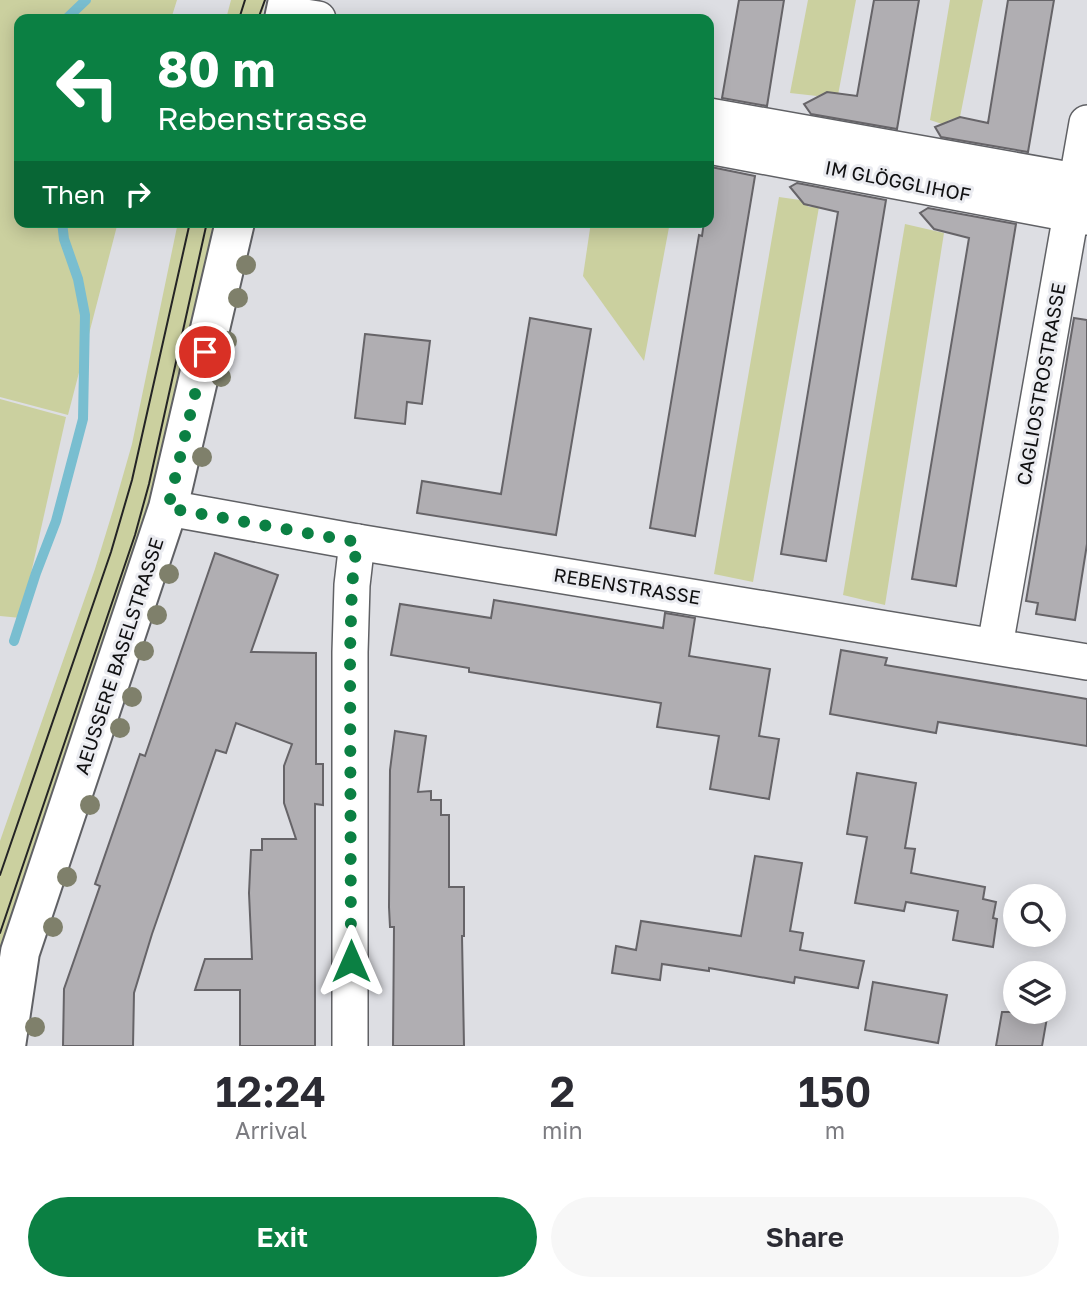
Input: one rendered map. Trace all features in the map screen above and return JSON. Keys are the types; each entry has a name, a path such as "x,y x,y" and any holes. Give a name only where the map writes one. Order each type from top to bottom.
{"main road":[{"name":"AEUSSERE BASELSTRASSE","path":"6,1046 20,952 168,508 234,228"}],"street":[{"name":"IM GLÖGGLIHOF","path":"714,118 788,145 1080,199"},
{"name":"CAGLIOSTROSTRASSE","path":"995,646 1080,199 1087,123"},
{"name":"IM GLÖGGLIHOF","path":"714,146 788,145"},
{"name":"REBENSTRASSE","path":"168,508 357,542 1087,662"},
{"path":"350,1046 350,652 352,585 357,542"}],"green space":[{"path":"0,0 177,0 173,14 14,14 14,228 116,228 68,415 0,397"},
{"path":"231,0 266,0 262,14 227,14"},
{"path":"808,0 856,0 838,95 827,92 817,96 790,93"},
{"path":"950,0 983,0 960,117 949,120 945,125 930,120"},
{"path":"779,197 800,200 809,207 819,207 753,582 714,574"},
{"path":"905,224 944,233 885,605 843,595"},
{"path":"177,228 214,228 152,510 0,968 0,841 95,569 132,444"},
{"path":"590,228 669,228 644,361 583,276"},
{"path":"0,399 66,417 21,618 0,616"}],"building":[{"path":"739,0 784,0 767,106 722,98"},
{"path":"874,0 919,0 897,129 811,114 804,104 827,92 857,96"},
{"path":"1008,0 1054,0 1028,152 941,137 935,127 960,117 988,123"},
{"path":"714,168 755,176 695,536 650,528 699,235 702,236 703,228 714,228"},
{"path":"797,183 886,200 826,561 781,554 838,212 804,204 790,187"},
{"path":"928,208 1016,224 956,586 912,579 969,238 934,229 920,213"},
{"path":"530,318 591,329 556,535 417,513 422,481 501,494"},
{"path":"1074,318 1087,320 1087,544 1075,620 1036,614 1038,603 1026,601"},
{"path":"365,334 430,341 422,404 407,402 405,424 355,418"},
{"path":"215,553 278,575 251,652 316,653 316,764 323,764 323,805 315,804 315,1046 240,1046 240,990 195,990 205,959 252,959 249,893 251,850 262,850 262,839 296,839 284,803 284,766 292,744 236,723 226,753 216,750 152,934 134,993 133,1046 63,1046 64,989 100,886 95,884 140,754 145,756"},
{"path":"494,600 663,628 665,613 695,618 689,656 770,669 759,736 779,739 769,799 710,789 719,736 657,727 661,703 469,672 469,668 391,655 400,604 491,618"},
{"path":"841,650 887,658 885,665 1087,699 1087,746 938,722 936,733 830,714"},
{"path":"395,731 426,736 418,792 431,791 431,800 441,800 441,815 449,815 449,887 464,887 464,1046 393,1046 394,927 390,927 389,907 390,770"},
{"path":"857,773 916,783 905,848 915,849 911,873 985,887 983,899 996,902 993,918 997,919 993,947 953,940 958,911 906,902 904,911 855,903 867,837 847,834"},
{"path":"755,856 802,863 790,931 803,933 800,950 864,961 858,988 795,977 794,983 709,968 709,971 662,964 660,980 612,973 616,946 636,950 641,921 741,936"},
{"path":"873,982 947,995 938,1043 865,1030"},
{"path":"1002,1012 1003,1024 1046,1024 1042,1046 996,1046"}],"waterway":[{"path":"71,14 86,0"},
{"path":"14,641 56,521 83,419 85,315 78,279 63,228"}],"tram line":[{"path":"241,14 245,0"},
{"path":"260,14 265,0"},
{"path":"0,875 111,552 132,480 189,228"},
{"path":"0,933 135,535 149,484 206,228"}],"route":[{"path":"205,352 168,508 357,542 352,585 350,652 351,961"}]}
